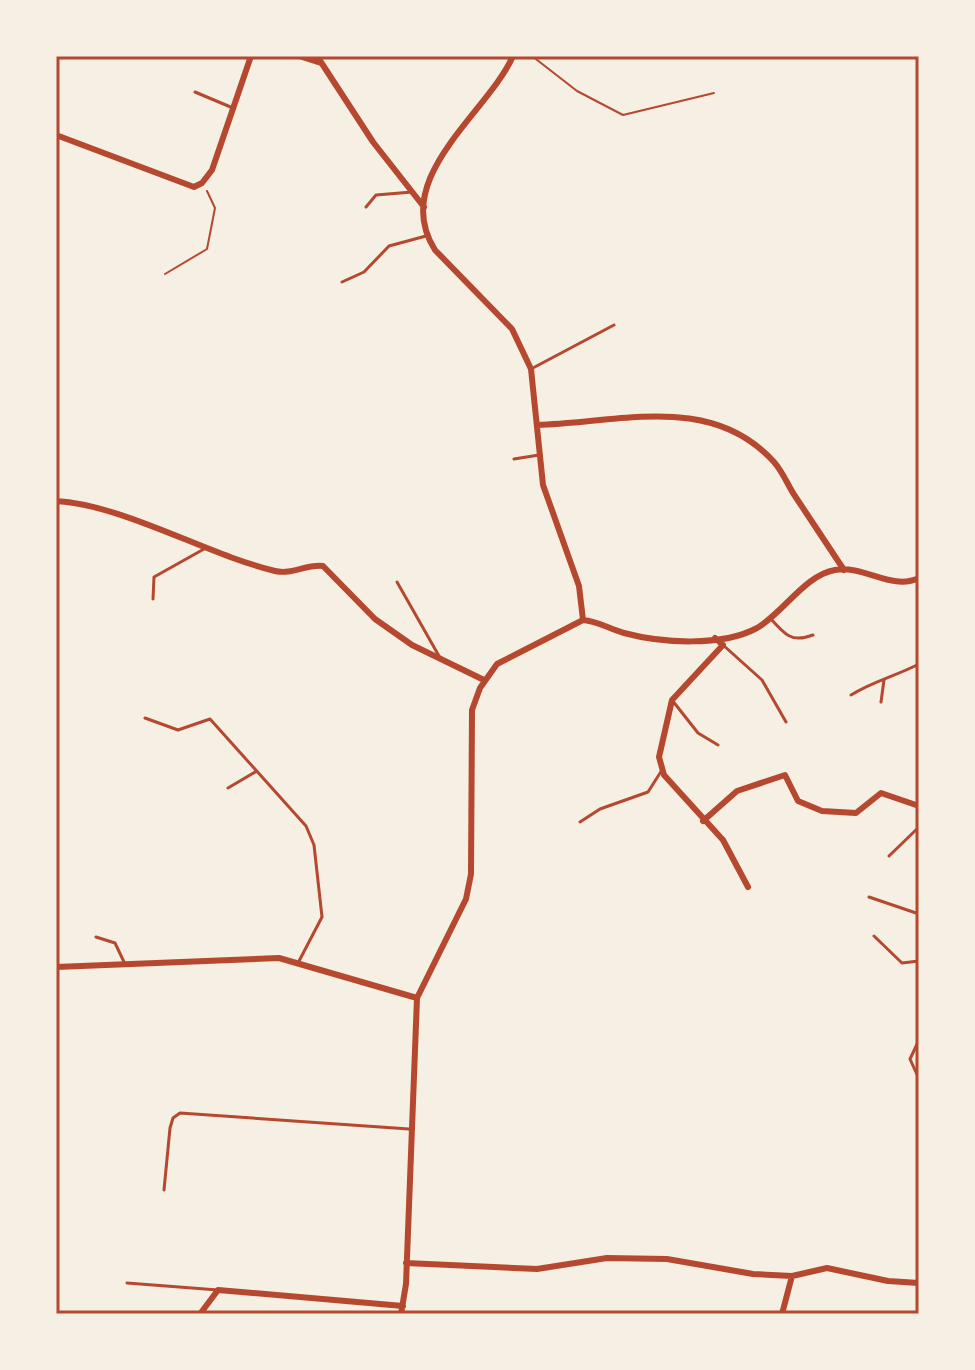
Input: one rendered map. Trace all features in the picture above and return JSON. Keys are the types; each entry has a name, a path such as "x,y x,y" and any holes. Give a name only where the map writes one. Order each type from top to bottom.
{"street":[{"path":"56,135 187,186 202,183 212,170 251,56"},
{"path":"299,56 321,63"},
{"path":"317,56 424,207"},
{"path":"513,56 446,148 432,173 424,207 426,236 512,329 531,369 539,455 554,522 579,586 583,620"},
{"path":"537,425 656,416 693,418 722,425 746,437 776,464 844,570"},
{"path":"56,501 108,511 204,549 281,573 323,566 336,575 365,611 412,645 484,680"},
{"path":"200,1314 218,1290 402,1311 417,998 466,899 471,874 472,710 484,680 497,664 583,620 644,637 715,638 739,635 771,619 817,578 844,570 901,583 919,578"},
{"path":"715,638 723,645 672,700 659,757 662,770 703,821 723,840 748,887"},
{"path":"703,821 737,791 785,775 798,801 822,811 856,813 881,793 919,806"},
{"path":"56,967 272,958 417,998"},
{"path":"406,1263 537,1269 617,1257 667,1259 753,1274 792,1276 827,1268 888,1281 919,1283"},
{"path":"782,1314 792,1276"}],"lane":[{"path":"195,92 233,108"},
{"path":"366,207 376,195 412,192"},
{"path":"342,282 364,272 389,246 426,236"},
{"path":"531,369 614,325"},
{"path":"514,459 539,455"},
{"path":"153,599 154,577 204,549"},
{"path":"397,582 440,659"},
{"path":"771,619 791,638 799,640 813,635"},
{"path":"723,645 762,680 786,722"},
{"path":"851,695 872,681 884,680 919,664"},
{"path":"881,702 884,680"},
{"path":"672,700 698,733 718,745"},
{"path":"145,718 178,730 210,719 289,803 306,826 314,845 322,917 298,963"},
{"path":"580,822 600,809 648,792 662,770"},
{"path":"228,788 257,771"},
{"path":"889,856 919,827"},
{"path":"869,897 919,914"},
{"path":"874,936 902,963 919,961"},
{"path":"96,937 115,943 125,964"},
{"path":"919,1040 910,1059 919,1079"},
{"path":"164,1190 170,1128 173,1118 180,1113 409,1129"},
{"path":"127,1283 218,1290"},
{"path":"402,1311 415,1314"}],"path":[{"path":"532,56 577,91 623,115 714,93"},
{"path":"165,274 207,249 215,208 202,183"}]}
